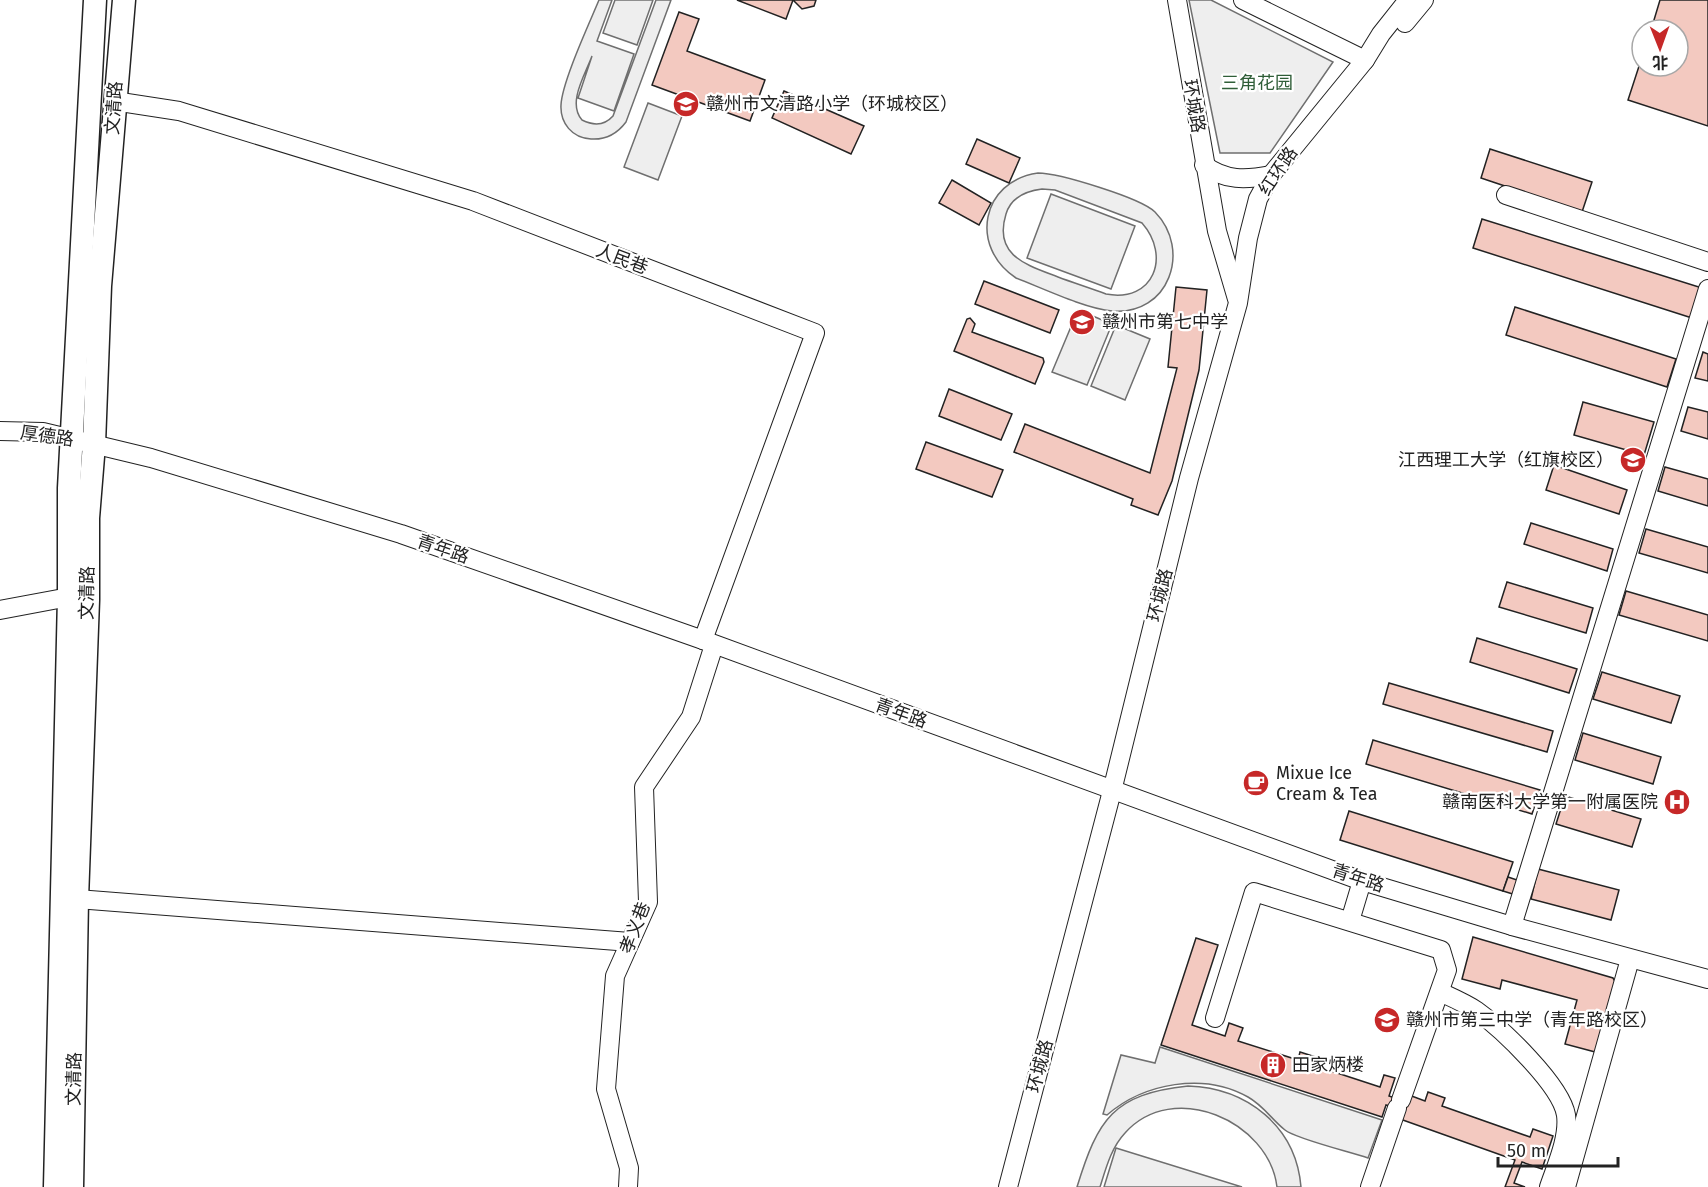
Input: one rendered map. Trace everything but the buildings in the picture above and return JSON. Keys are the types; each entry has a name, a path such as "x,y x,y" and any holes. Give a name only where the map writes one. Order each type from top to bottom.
{"main road":[{"name":"文清路","path":"72,1187 77,899 88,600 88,518 83,441 95,0"},
{"name":"文清路","path":"55,1187 69,597 69,488 83,441 100,286 124,0"}],"street":[{"name":"环城路","path":"1008,1187 1112,791 1189,478 1238,303 1217,231 1177,0"},
{"path":"1243,0 1365,60"},
{"name":"红环路","path":"1238,303 1248,238 1258,200 1271,175 1365,60 1381,34 1408,0"},
{"name":"红环路","path":"1365,60 1391,40 1424,0"},
{"name":"人民巷","path":"114,101 179,111 473,201 815,333 708,643"},
{"path":"1204,165 1218,176 1250,179 1271,175"},
{"path":"1506,195 1708,262"},
{"path":"1512,926 1708,289"},
{"name":"厚德路","path":"0,431 43,432 83,441"},
{"name":"青年路","path":"83,441 151,458 401,534 1362,881 1512,926 1708,979"},
{"path":"0,610 69,597"},
{"name":"孝义巷","path":"628,1187 629,1168 606,1089 615,976 648,902 644,787 691,717 708,643"},
{"path":"1350,921 1362,881"},
{"path":"1215,1018 1254,892 1441,950 1447,970 1370,1187"},
{"path":"77,899 630,942"},
{"path":"1566,1187 1630,959"},
{"path":"1440,992 1459,1000 1495,1027 1542,1076 1563,1105 1566,1127 1549,1187"}],"green space":[{"path":"599,0 612,0 597,41 634,54 614,111 578,98 592,56 579,89 576,106 582,120 595,124 603,123 613,116 656,0 671,0 626,122 611,135 591,139 578,136 568,128 561,112 561,105 571,68"},
{"path":"615,0 653,0 637,45 603,33"},
{"name":"三角花园","path":"1189,0 1211,0 1333,62 1270,153 1220,153"},
{"path":"648,103 682,116 658,180 624,167"},
{"path":"1038,173 1063,177 1134,200 1155,212 1166,227 1172,244 1173,261 1169,278 1160,292 1148,303 1132,310 1112,311 1077,302 1016,278 1001,265 992,250 987,233 988,217 994,202 1004,188 1019,179","holes":["1055,190 1142,223 1151,236 1156,262 1153,274 1146,284 1136,291 1123,295 1106,294 1035,268 1016,257 1004,240 1003,228 1008,208 1015,199 1030,191"]},
{"path":"1051,194 1135,226 1111,289 1027,258"},
{"path":"1078,310 1112,324 1087,385 1052,372"},
{"path":"1116,325 1150,339 1125,400 1091,386"},
{"path":"1160,1047 1382,1120 1368,1158 1291,1134 1248,1097 1231,1089 1213,1085 1194,1083 1156,1089 1138,1095 1107,1115 1103,1114 1121,1055 1155,1063"},
{"path":"1188,1086 1210,1088 1230,1094 1265,1114 1290,1146 1297,1165 1301,1187 1277,1187 1270,1164 1257,1143 1238,1127 1216,1115 1192,1109 1168,1109 1145,1117 1125,1133 1116,1145 1100,1187 1077,1187 1093,1144 1112,1114 1125,1104 1142,1096"},
{"path":"1116,1148 1242,1187 1104,1187"}],"place":[{"name":"赣州市文清路小学（环城校区）","path":"686,104"},
{"name":"赣州市第七中学","path":"1082,322"},
{"name":"江西理工大学（红旗校区）","path":"1633,460"},
{"name":"Mixue Ice Cream & Tea","path":"1256,783"},
{"name":"赣南医科大学第一附属医院","path":"1677,802"},
{"name":"赣州市第三中学（青年路校区）","path":"1387,1020"},
{"name":"田家炳楼","path":"1273,1065"}]}
